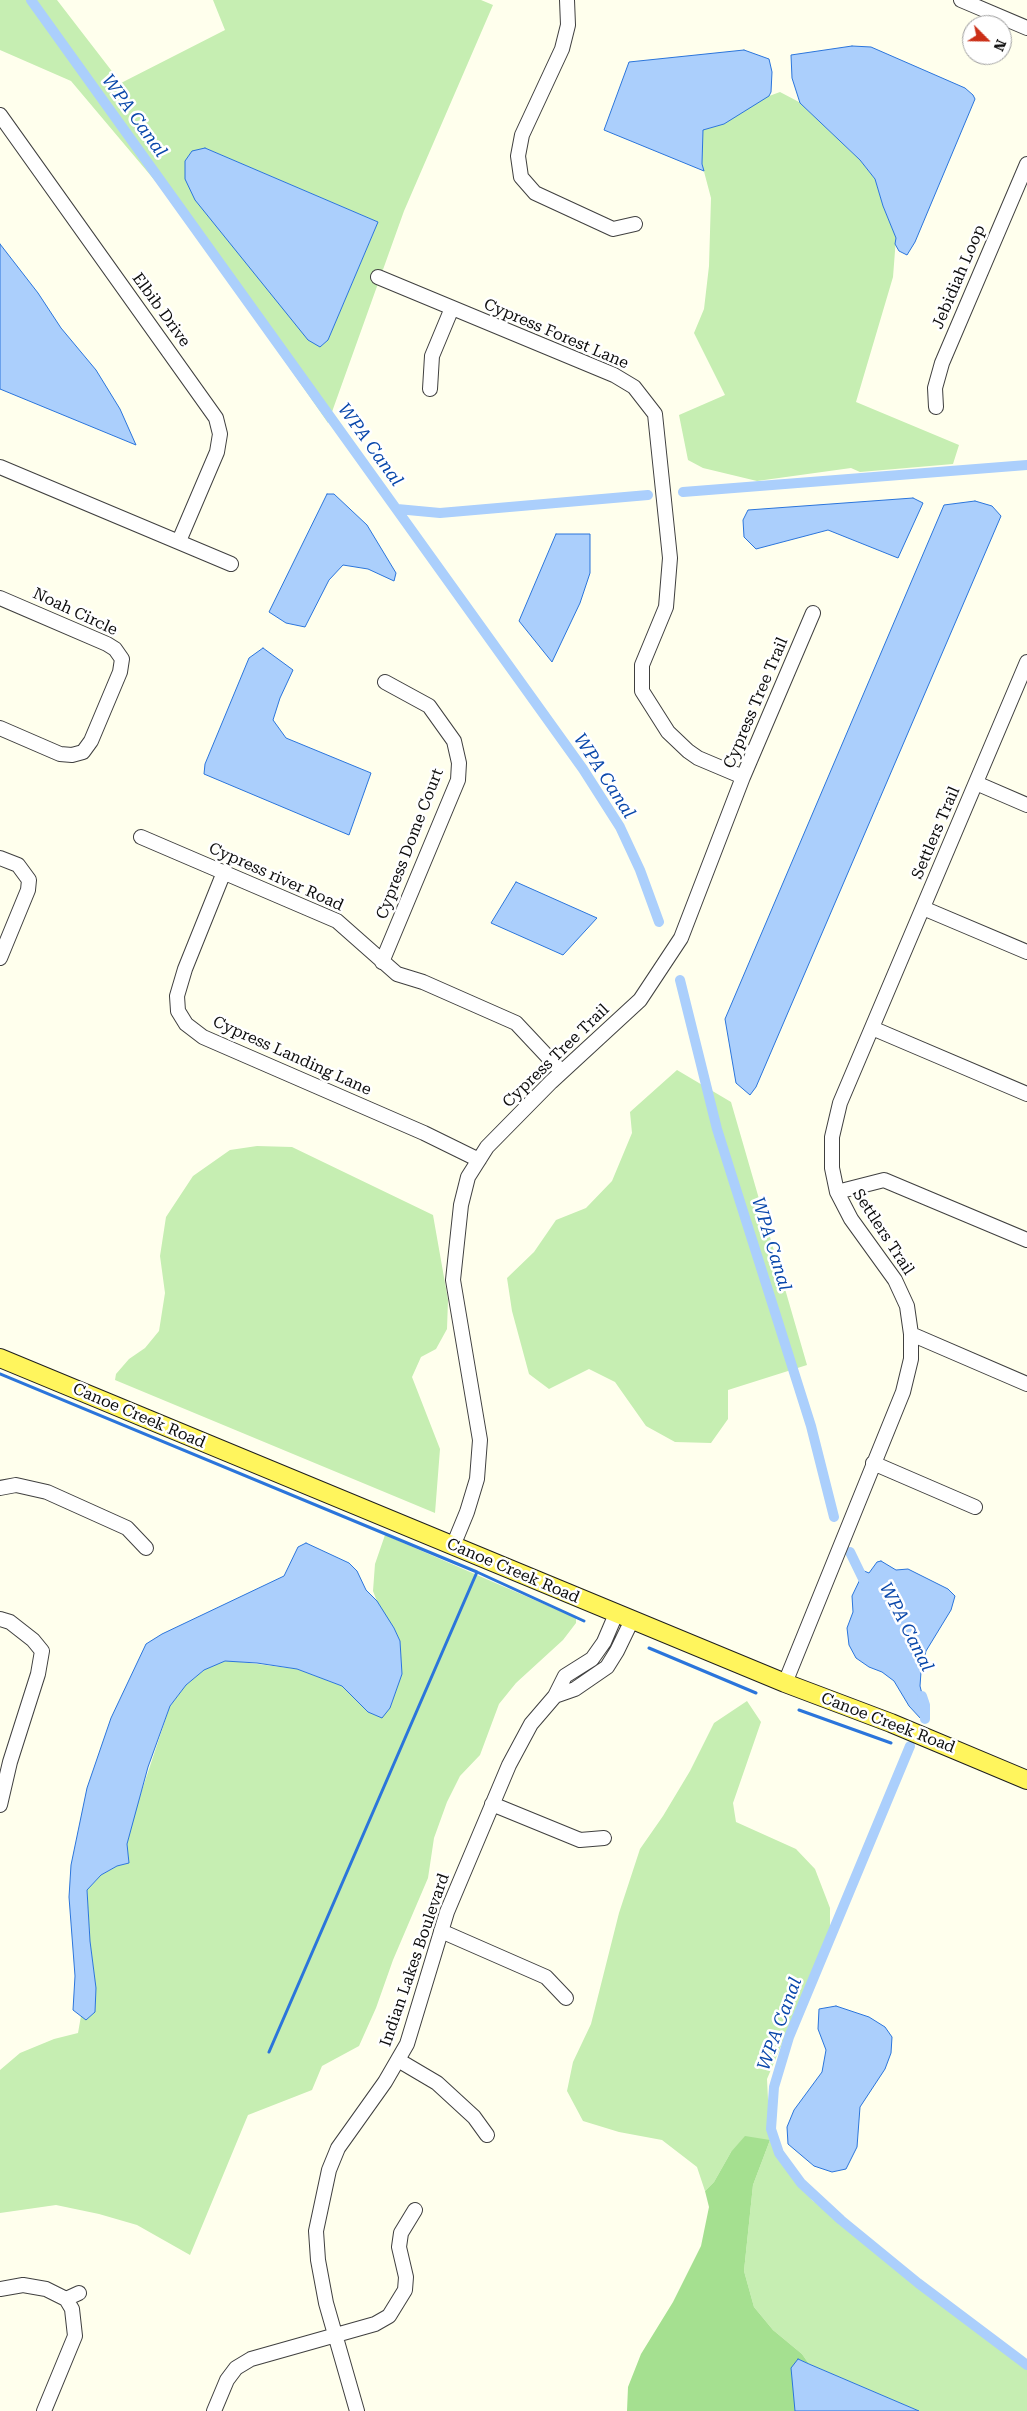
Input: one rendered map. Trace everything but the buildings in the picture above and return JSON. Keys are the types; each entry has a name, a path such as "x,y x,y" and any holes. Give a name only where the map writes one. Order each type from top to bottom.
{"main road":[{"name":"Canoe Creek Road","path":"0,1358 624,1617 785,1683 891,1723 1027,1780"}],"street":[{"path":"567,0 568,25 562,49 522,135 518,156 521,176 535,193 613,229 635,224"},
{"path":"961,0 1027,28"},
{"name":"Elbib Drive","path":"0,115 216,418 220,434 217,452 179,541"},
{"name":"Jebidiah Loop","path":"936,407 935,388 942,363 1027,164"},
{"name":"Cypress Forest Lane","path":"378,277 614,376 634,387 655,414 670,558 666,607 642,665 642,691 668,732 688,751 698,758 744,777"},
{"path":"430,389 432,356 452,308"},
{"path":"0,467 230,564"},
{"name":"Noah Circle","path":"0,598 107,644 115,649 122,659 120,672 91,741 83,752 72,755 60,754 0,728"},
{"name":"Cypress Tree Trail","path":"453,1546 468,1512 477,1479 480,1440 453,1280 461,1205 468,1177 487,1147 562,1072 640,1000 681,938 744,777 813,613"},
{"name":"Settlers Trail","path":"785,1683 903,1392 911,1359 911,1334 907,1306 895,1280 851,1219 837,1192 832,1168 832,1137 840,1103 1027,662"},
{"name":"Cypress Dome Court","path":"382,962 458,780 459,763 454,740 429,706 385,682"},
{"path":"976,783 1027,805"},
{"name":"Cypress river Road","path":"141,837 337,921 397,974 423,982 516,1023 562,1072"},
{"path":"0,858 18,865 29,880 28,890 0,958"},
{"name":"Cypress Landing Lane","path":"224,872 185,969 177,996 178,1011 186,1024 203,1037 424,1133 479,1160"},
{"path":"924,908 1027,952"},
{"path":"872,1028 1027,1094"},
{"path":"837,1192 884,1180 1027,1240"},
{"path":"911,1334 1027,1384"},
{"path":"873,1463 975,1507"},
{"path":"0,1488 16,1485 47,1492 127,1528 146,1548"},
{"name":"Indian Lakes Boulevard","path":"357,2411 326,2303 318,2260 316,2231 321,2198 338,2148 385,2082 410,2036 441,1931 509,1765 531,1724 555,1696 565,1676 592,1659 624,1617"},
{"path":"0,1619 10,1622 42,1651 38,1674 5,1761 0,1805"},
{"path":"492,1804 580,1840 604,1838"},
{"path":"441,1931 546,1978 566,1998"},
{"path":"398,2060 437,2083 474,2117 487,2135"},
{"path":"214,2411 227,2380 236,2368 251,2358 336,2336 375,2324 389,2316 405,2290 406,2277 400,2247 401,2233 415,2210"},
{"path":"0,2288 23,2285 46,2288 66,2299 72,2309 75,2336 44,2411"},
{"path":"66,2299 79,2293"}],"green space":[{"path":"0,0 57,0 121,83 225,30 213,0 481,0 493,5 404,211 328,423 178,208 71,81 0,50","holes":["205,148 378,222 328,340 320,347"]},
{"path":"780,92 799,102 860,160 875,179 883,206 896,238 893,277 856,402 959,445 953,464 860,472 851,468 757,481 703,468 688,460 679,415 725,395 694,333 704,309 709,266 711,198 702,164 703,130 724,124 761,99"},
{"path":"677,1070 731,1102 807,1365 728,1390 728,1419 711,1443 675,1442 646,1426 615,1382 589,1369 549,1389 529,1374 512,1311 507,1278 534,1252 556,1220 586,1208 612,1181 632,1133 630,1112"},
{"path":"257,1146 292,1147 433,1215 448,1300 447,1329 436,1349 421,1357 412,1377 440,1449 435,1513 115,1380 116,1374 129,1359 145,1348 159,1331 165,1293 160,1256 166,1217 193,1176 230,1150"},
{"path":"385,1535 576,1618 576,1623 563,1640 516,1683 499,1704 480,1755 460,1776 447,1802 434,1838 428,1878 359,2046 322,2066 312,2090 248,2115 190,2255 137,2225 99,2214 56,2205 0,2213 0,2070 20,2053 54,2039 78,2033 81,2016 86,2019 95,2012 96,1988 90,1941 87,1890 101,1875 117,1866 129,1863 127,1844 133,1817 170,1706 186,1685 204,1670 225,1660 297,1669 342,1686 354,1697 390,1708 402,1674 400,1641 394,1628 380,1609 373,1591 375,1564"},
{"path":"747,1701 761,1722 733,1803 736,1822 796,1849 815,1869 830,1908 830,1931 767,2079 770,2140 731,2152 714,2182 705,2191 697,2167 662,2140 619,2132 583,2121 567,2091 573,2062 591,2024 619,1913 640,1849 663,1816 690,1771 714,1723"},
{"path":"745,2136 770,2140 753,2185 744,2271 754,2307 773,2330 802,2354 809,2364 798,2359 795,2411 627,2411 628,2387 641,2354 673,2302 701,2246 709,2207 705,2191 714,2182 731,2152"},
{"path":"770,2140 812,2200 956,2315 1027,2367 1027,2411 919,2411 809,2364 802,2354 773,2330 754,2307 744,2271 753,2185"}],"water":[{"path":"852,46 871,47 965,88 975,99 915,242 907,255 899,251 895,244 896,238 883,206 875,179 860,160 800,103 792,78 791,55"},
{"path":"744,50 769,59 772,72 771,92 769,96 724,124 703,130 702,164 704,171 604,130 629,62"},
{"path":"205,148 378,222 328,340 320,347 308,340 195,200 185,179 185,161 192,151"},
{"path":"0,244 38,293 61,328 96,370 120,409 136,445 0,389"},
{"path":"327,494 334,494 367,525 396,573 394,581 368,569 343,565 329,580 305,627 286,623 269,612"},
{"path":"913,498 923,503 898,558 828,530 756,549 744,537 743,520 748,510"},
{"path":"975,501 992,506 1001,516 756,1087 750,1095 736,1083 725,1019 944,505"},
{"path":"556,534 590,534 590,573 580,603 552,662 519,621"},
{"path":"263,648 293,670 280,698 273,720 286,738 371,773 349,835 204,774 205,764 249,658"},
{"path":"516,882 597,918 563,955 491,923"},
{"path":"306,1543 349,1563 357,1571 366,1590 377,1601 394,1628 400,1641 402,1674 390,1708 382,1718 368,1712 342,1686 297,1669 257,1663 225,1661 204,1670 186,1685 170,1706 148,1767 127,1844 129,1863 117,1866 101,1875 87,1890 90,1941 96,1988 95,2012 86,2020 73,2010 75,1976 69,1897 71,1865 87,1788 111,1718 146,1644 162,1634 284,1576 298,1547"},
{"path":"881,1561 896,1570 908,1569 948,1589 955,1596 951,1610 926,1651 920,1686 922,1694 928,1701 921,1719 909,1706 894,1681 856,1658 849,1645 847,1628 853,1612 852,1596 864,1571 869,1573 877,1562"},
{"path":"836,2006 869,2017 885,2027 892,2037 891,2053 885,2069 860,2107 857,2147 846,2169 832,2172 814,2166 788,2144 787,2127 794,2110 822,2072 826,2050 818,2029 819,2009"},
{"path":"798,2359 919,2411 795,2411 791,2368"}],"waterway":[{"name":"WPA Canal","path":"31,0 583,769 620,827 640,870 659,922"},
{"path":"683,492 1027,465"},
{"path":"397,509 440,513 648,495"},
{"name":"WPA Canal","path":"680,980 717,1129 811,1426 834,1517"},
{"path":"0,1374 477,1572"},
{"name":"WPA Canal","path":"850,1552 867,1587"},
{"path":"269,2052 477,1572 584,1621"},
{"path":"649,1648 756,1693"},
{"name":"WPA Canal","path":"922,1696 925,1705 925,1719"},
{"path":"799,1710 891,1743"},
{"name":"WPA Canal","path":"910,1746 789,2037 774,2087 771,2129 779,2153 801,2183 841,2220 918,2283 1027,2365"}]}
